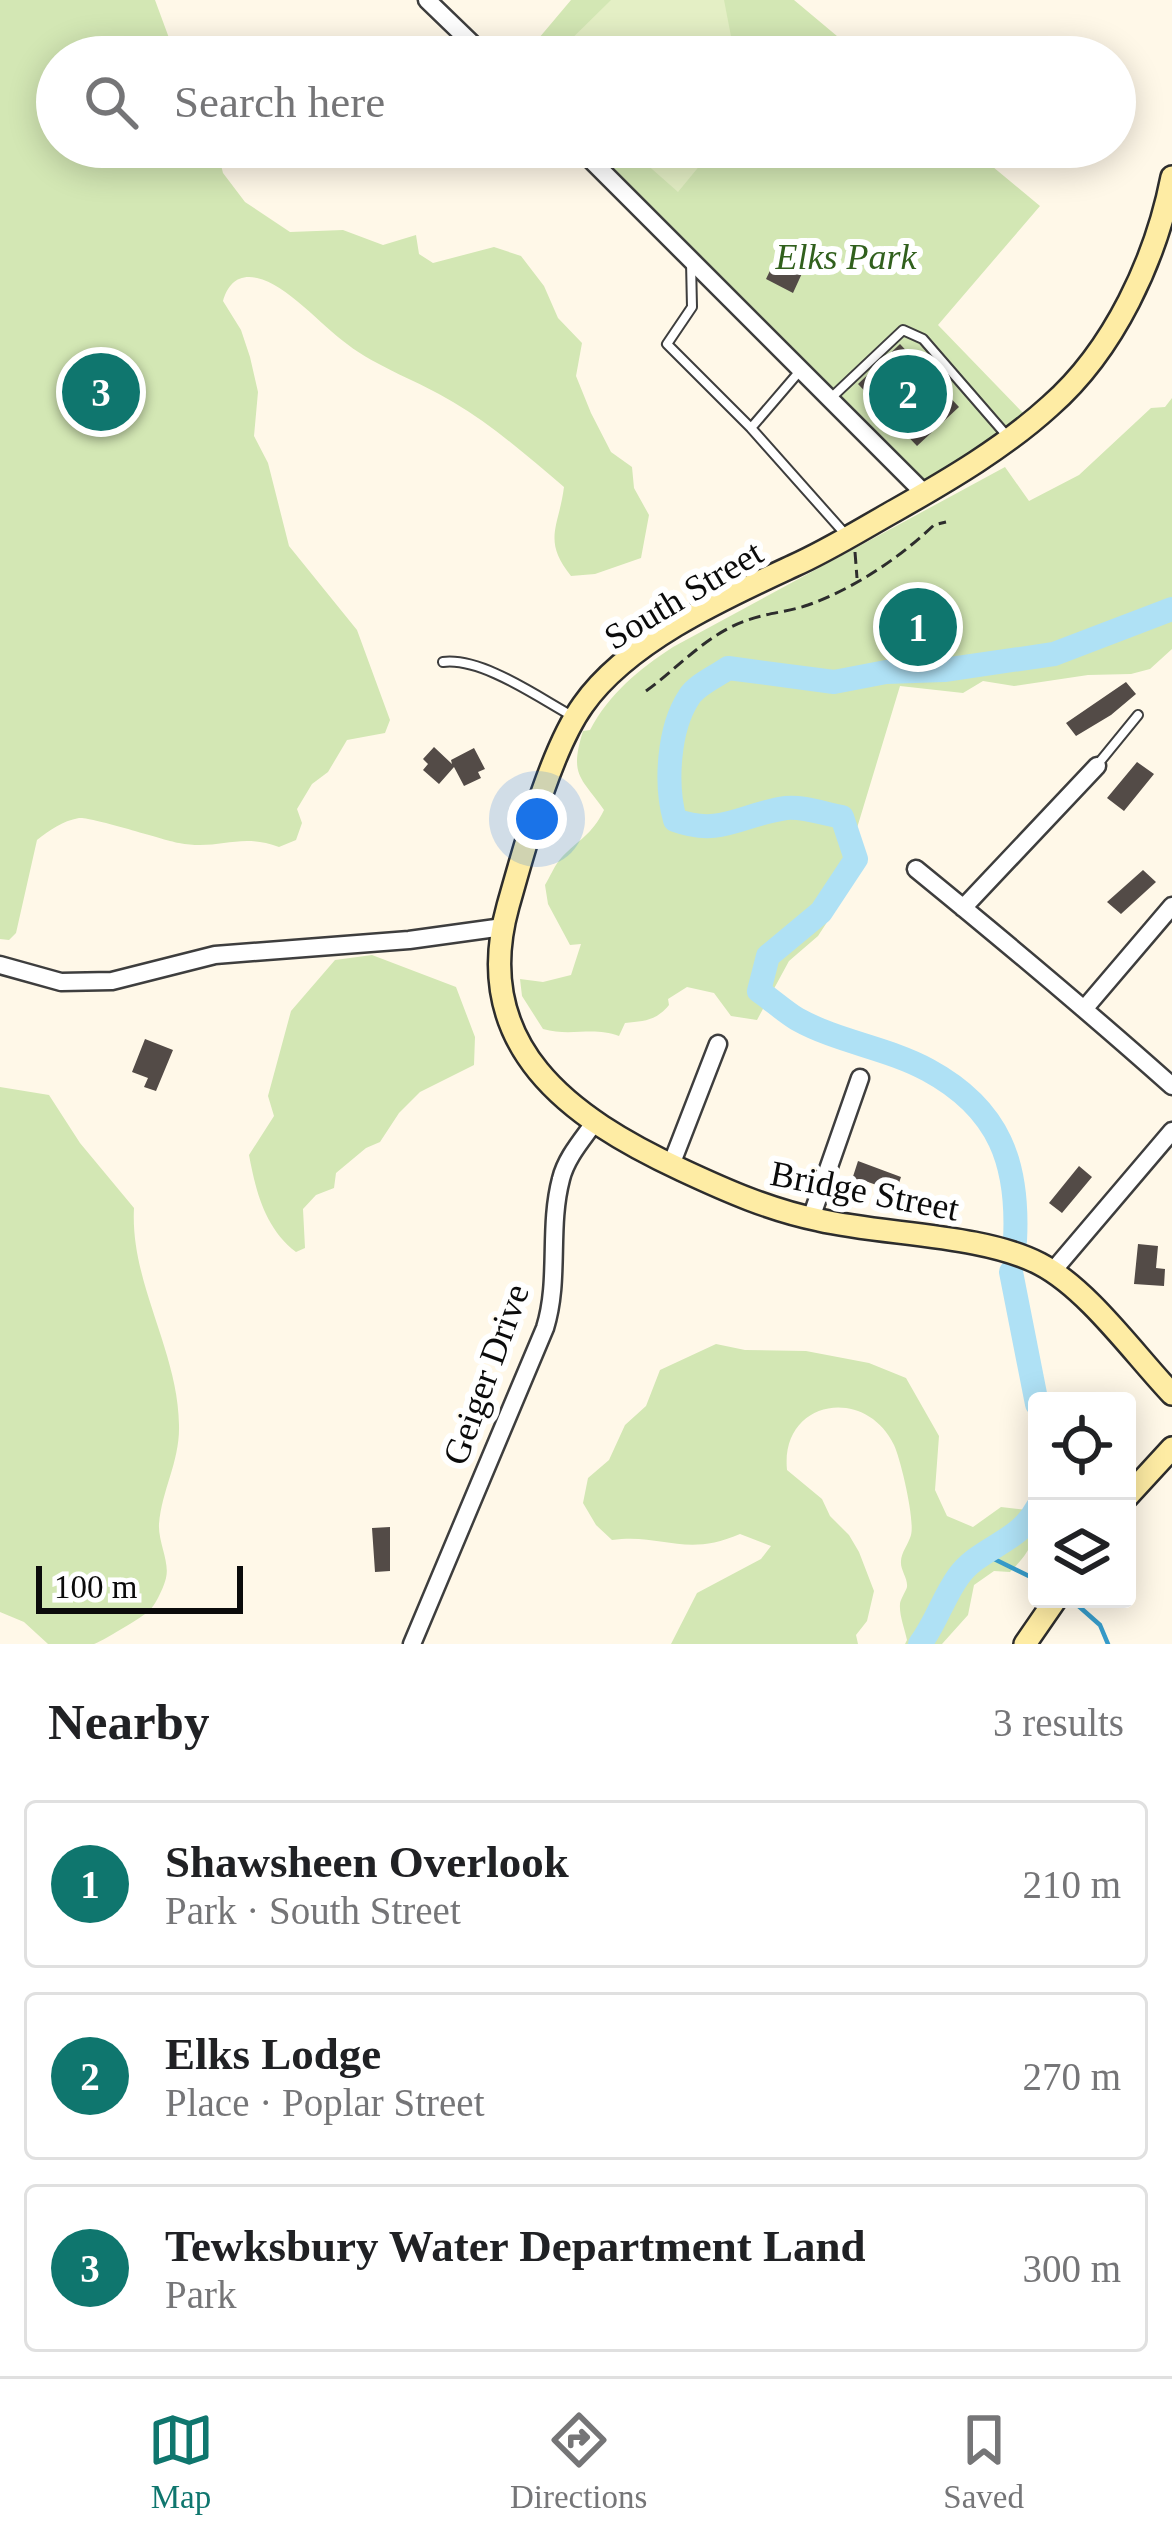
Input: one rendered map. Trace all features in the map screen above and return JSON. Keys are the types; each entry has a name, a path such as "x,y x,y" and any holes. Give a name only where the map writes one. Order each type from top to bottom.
{"street":[{"path":"427,0 464,36"},
{"path":"599,168 925,494"},
{"name":"South Street","path":"503,927 549,775 575,718 603,682 646,645 749,585 848,538 925,494 1054,404 1143,279 1172,177"},
{"path":"963,908 1097,766"},
{"path":"916,869 1172,1086"},
{"path":"1085,1008 1172,905"},
{"path":"0,965 61,982 112,981 215,956 503,927"},
{"name":"Bridge Street","path":"503,927 500,987 518,1043 561,1097 595,1123 626,1144 743,1198 811,1218 1018,1256 1052,1272 1090,1305 1172,1394"},
{"path":"671,1165 718,1044"},
{"path":"811,1218 860,1078"},
{"name":"Geiger Drive","path":"412,1644 545,1328 554,1294 561,1179 570,1157 595,1123"},
{"path":"1052,1272 1172,1131"},
{"path":"1136,1487 1172,1448"},
{"path":"1025,1644 1050,1608"}],"lane":[{"path":"690,259 692,307 667,344 751,428 848,538"},
{"path":"830,399 903,330 923,340 1009,438"},
{"path":"751,428 801,370"},
{"path":"443,662 459,660 477,666 575,718"},
{"path":"1097,766 1138,715"}],"path":[{"path":"646,691 678,662 734,626 814,603 887,565 934,525 946,522"},
{"path":"848,538 854,546 858,580"}],"green space":[{"path":"0,0 155,0 168,36 36,36 36,168 222,168 245,202 290,232 343,230 383,245 416,235 419,254 433,263 494,247 521,256 544,286 558,318 582,343 576,376 611,452 632,467 634,488 649,515 641,558 595,574 571,576 555,543 564,487 483,421 359,353 280,288 257,278 235,282 223,301 241,330 250,357 258,392 254,436 268,463 289,546 357,630 390,720 385,733 347,740 297,809 302,823 296,840 279,847 252,841 179,843 85,818 56,826 37,840 16,933 9,940 0,939"},
{"path":"571,0 794,0 837,36 541,36"},
{"path":"611,0 724,0 731,36 574,36"},
{"name":"Elks Park","path":"606,168 994,168 1040,206 938,325 1027,417 926,483 844,400 837,406"},
{"path":"651,168 698,168 678,192"},
{"path":"1172,398 1172,649 1150,669 1131,674 1014,686 983,681 963,693 900,686 857,828 854,881 818,936 789,961 757,1020 731,1016 714,993 687,987 668,999 669,1005 654,1017 625,1023 619,1036 543,1029 522,996 520,979 543,982 571,975 581,944 570,945 548,904 545,885 559,860 590,831 604,810 580,775 579,746 583,731 590,730 626,683 673,647 1005,467 1029,501 1079,475 1151,408 1165,407"},
{"path":"372,955 456,987 475,1037 474,1065 420,1092 380,1142 336,1173 334,1188 316,1195 303,1209 305,1248 296,1252 269,1221 249,1155 274,1116 268,1096 291,1011 335,960"},
{"path":"0,1087 49,1095 80,1143 134,1208 139,1263 177,1397 179,1438 159,1524 165,1582 149,1611 94,1644 48,1644 24,1622 0,1612"},
{"path":"716,1344 745,1350 806,1351 869,1363 906,1378 939,1436 935,1490 947,1516 973,1527 1001,1507 1028,1510 1028,1549 1010,1572 994,1571 974,1585 968,1615 942,1644 905,1644 900,1604 907,1584 901,1561 912,1527 894,1445 881,1426 864,1414 827,1409 797,1428 788,1446 787,1470 822,1499 859,1552 874,1591 867,1621 856,1635 858,1644 671,1644 697,1593 761,1559 771,1546 740,1534 689,1545 612,1540 596,1525 583,1503 588,1478 609,1460 625,1425 646,1406 660,1370"}],"building":[{"path":"777,256 804,269 793,293 766,279"},
{"path":"900,344 959,407 917,446 858,384"},
{"path":"1126,682 1136,694 1076,736 1066,723"},
{"path":"434,747 452,764 451,760 474,748 485,769 478,772 481,778 464,786 454,767 439,784 423,770 428,764 423,759"},
{"path":"1137,762 1154,774 1124,811 1107,798"},
{"path":"1143,870 1156,882 1121,914 1107,902"},
{"path":"145,1039 173,1050 156,1091 144,1087 148,1078 132,1072"},
{"path":"858,1161 901,1177 896,1192 868,1182 863,1197 848,1192"},
{"path":"1079,1166 1092,1177 1062,1213 1049,1203"},
{"path":"1138,1244 1158,1246 1156,1268 1165,1269 1164,1286 1134,1284"},
{"path":"390,1527 390,1571 375,1572 372,1528"}],"waterway":[{"path":"1015,1241 1008,1163 1000,1141 973,1102 928,1070 813,1027 759,991 768,956 821,912 856,859 842,817 792,808 719,825 675,820 669,774 673,741 692,693 728,668 834,682 886,672 944,670 1054,654 1172,609"},
{"path":"1011,1272 1035,1392"},
{"path":"920,1644 967,1567 1028,1521"},
{"path":"986,1555 1028,1576"},
{"path":"1081,1608 1100,1625 1108,1644"}],"place":[{"name":"Tewksbury Water Department Land","path":"101,392"},
{"name":"Elks Lodge","path":"908,394"},
{"name":"Shawsheen Overlook","path":"918,627"}]}
